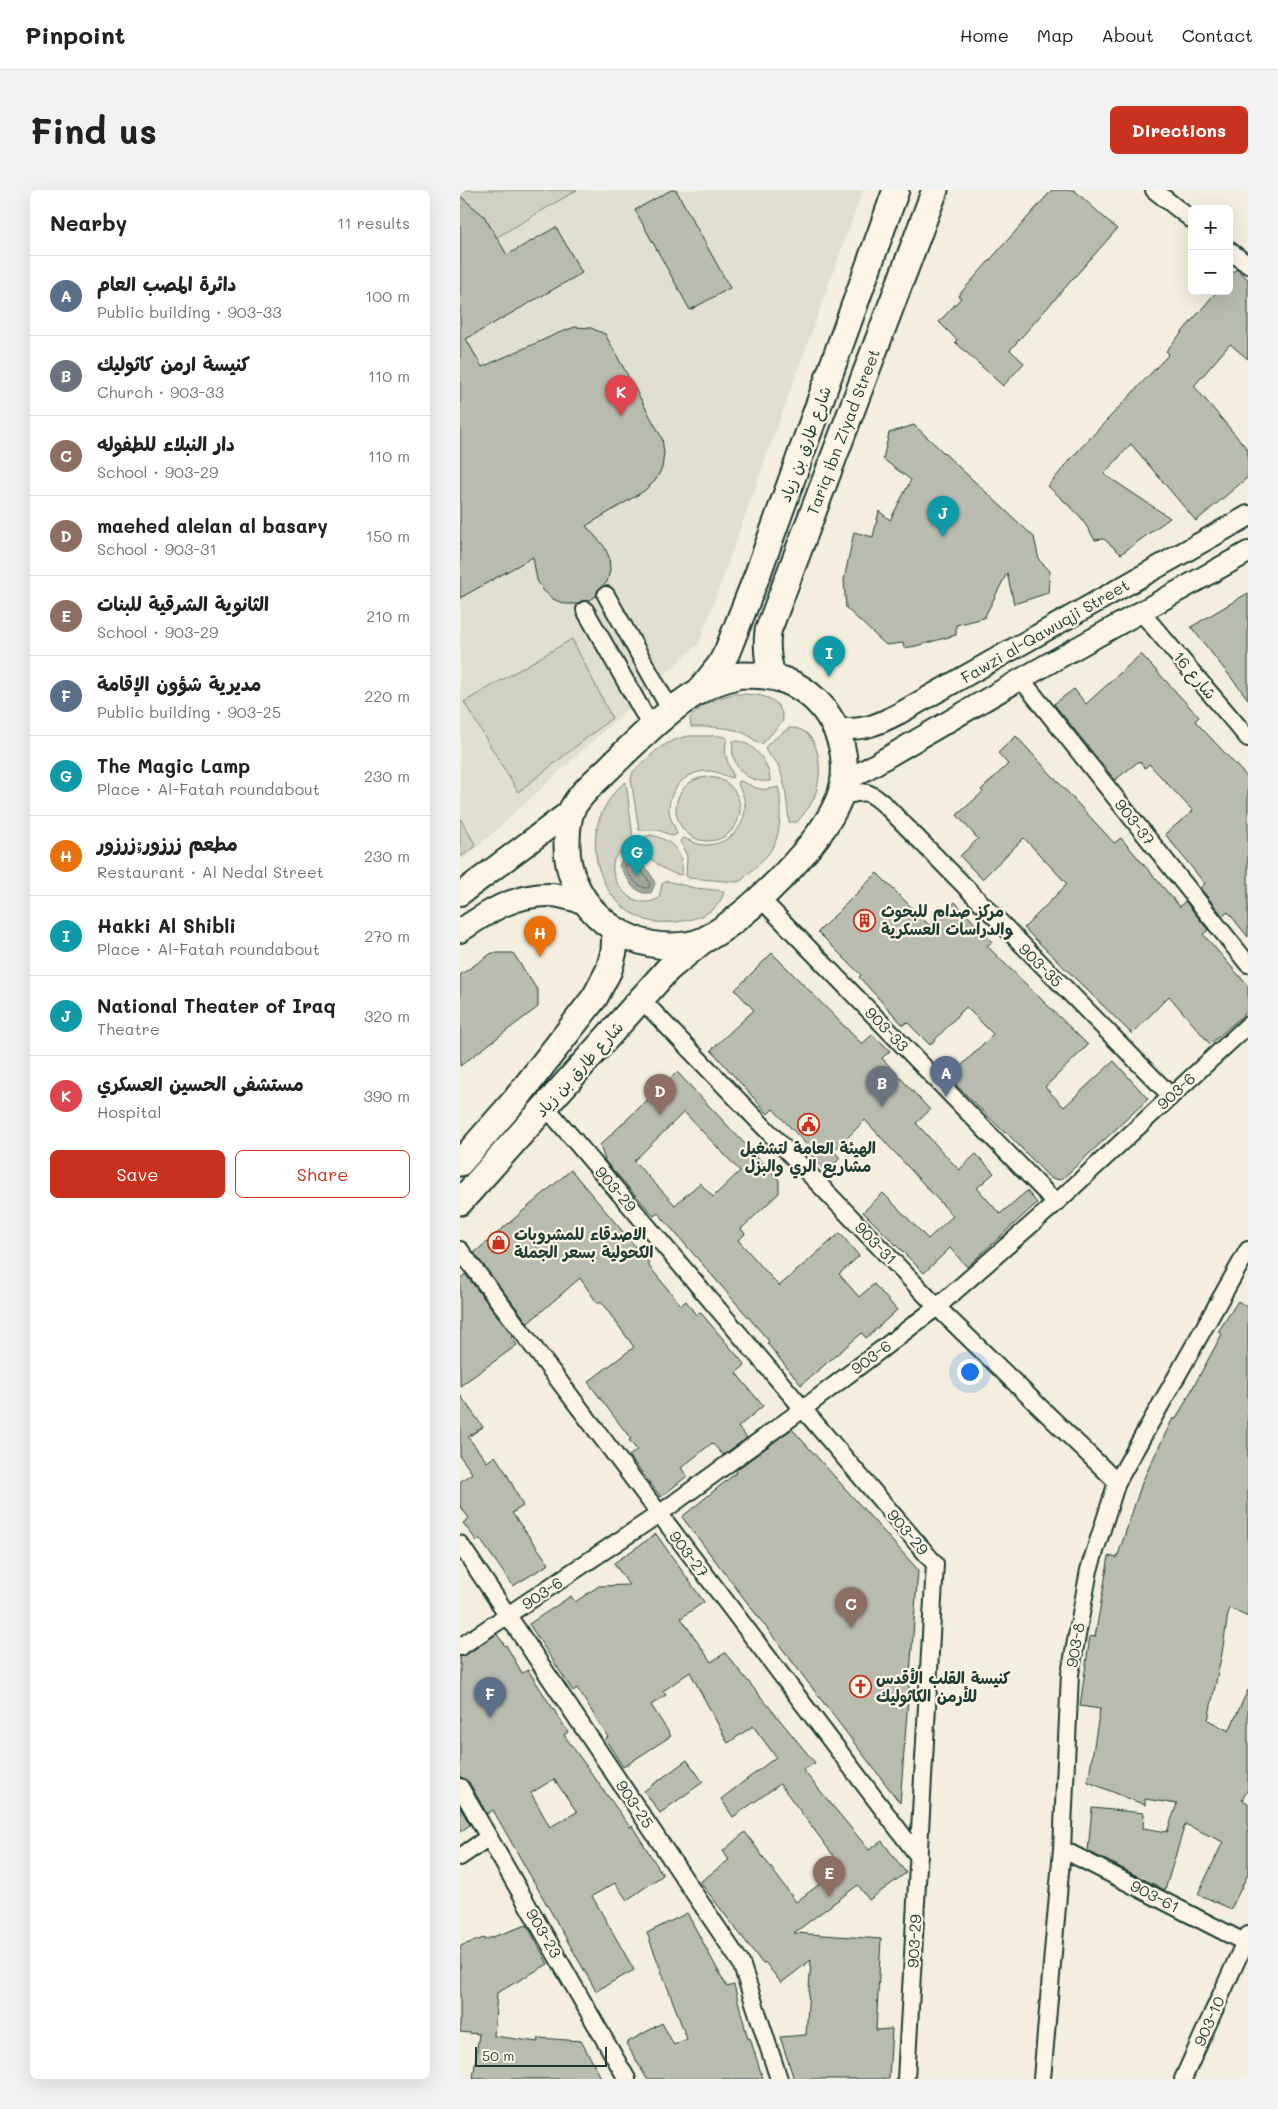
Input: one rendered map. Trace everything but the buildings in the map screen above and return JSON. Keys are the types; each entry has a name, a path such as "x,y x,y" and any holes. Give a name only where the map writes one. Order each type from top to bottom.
{"main road":[{"name":"شارع طارق بن زياد","path":"700,690 720,665 731,643 896,190"},
{"name":"Tariq ibn Ziyad Street","path":"773,677 767,661 766,645 768,631 935,190"},
{"path":"460,894 572,810 586,790 671,711 700,690 725,679 740,675 773,677 786,681 811,695 830,717 842,747 844,765 841,790"},
{"name":"شارع طارق بن زياد","path":"460,1202 668,969 703,940 732,921 760,898 806,850 826,822 841,790"},
{"path":"572,810 567,830 567,851 570,871 586,903 601,920 628,938 658,946 673,946 703,940"},
{"path":"460,931 490,910 523,896 553,895 586,903"},
{"name":"شارع طارق بن زياد","path":"460,1163 516,1099 595,997 609,970 614,951 615,930"}],"street":[{"path":"1154,190 1188,217"},
{"path":"1233,253 1248,265"},
{"name":"Fawzi al-Qawuqji Street","path":"836,729 858,730 874,726 892,718 1248,516"},
{"name":"Fawzi al-Qawuqji Street","path":"841,790 1022,679 1248,552"},
{"path":"606,595 671,711"},
{"path":"585,610 652,728"},
{"name":"شارع 16","path":"1141,612 1248,738"},
{"name":"903-37","path":"1022,679 1248,964"},
{"name":"903-35","path":"841,790 867,792 886,806 1171,1096"},
{"name":"903-33","path":"760,898 1056,1203"},
{"name":"903-31","path":"641,998 937,1307 1117,1482"},
{"name":"903-6","path":"460,1647 659,1514 803,1409 937,1307 1056,1203 1248,1025"},
{"name":"903-29","path":"546,1107 935,1564 906,2079"},
{"name":"903-27","path":"460,1250 919,1856"},
{"name":"903-8","path":"1042,2079 1062,1848 1070,1674 1089,1570 1117,1482 1248,1250"},
{"name":"903-25","path":"460,1544 741,1963 779,2079"},
{"name":"903-23","path":"460,1787 627,2079"},
{"path":"460,1856 489,1837"},
{"name":"903-61","path":"1062,1848 1247,1941"},
{"name":"903-10","path":"1183,2079 1247,1941"}],"shaded area":[{"path":"460,190 863,190 699,643 469,855 460,861"},
{"path":"460,190 577,190 460,259"},
{"path":"572,639 612,718 518,792 464,702"},
{"path":"732,694 757,695 772,700 778,705 783,721 762,744 746,734 733,730 691,727 690,718 699,709 714,700"},
{"path":"789,728 800,730 809,735 818,755 819,779 817,791 808,809 797,822 789,822 786,794 778,764 765,748"},
{"path":"689,736 721,736 727,738 727,761 733,775 732,778 709,771 686,777 675,788 670,803 669,811 677,834 673,836 658,830 639,830 631,779 633,772 652,754 665,745"},
{"path":"733,741 747,744 759,754 767,767 770,781 754,779 741,771 734,758 732,750"},
{"path":"708,777 720,779 731,786 738,797 740,809 738,821 731,832 720,839 708,841 696,839 685,832 678,821 676,809 678,797 685,786 696,779"},
{"path":"741,781 762,789 778,787 780,815 774,845 758,865 742,880 737,882 689,878 686,876 687,856 680,841 683,838 702,845 713,844 721,842 734,834 739,828 745,813 745,802 738,782"},
{"path":"626,782 634,846 631,850 619,853 614,861 613,871 617,882 624,892 634,900 646,902 659,898 662,884 667,881 695,888 724,891 721,900 708,913 681,921 649,921 635,915 622,906 611,894 603,881 598,866 595,850 596,834 599,819 606,805 617,789"},
{"path":"460,818 476,846 460,857"},
{"path":"651,835 671,844 679,854 682,875 668,871 650,857 643,844 643,837"}],"water":[{"path":"625,858 635,860 648,870 655,884 651,893 643,893 633,887 619,866"}],"place":[{"name":"مستشفى الحسين العسكري","path":"621,416"},
{"name":"National Theater of Iraq","path":"943,537"},
{"name":"Hakki Al Shibli","path":"829,677"},
{"name":"The Magic Lamp","path":"637,876"},
{"name":"مركز صدام للبحوث والدراسات العسكرية","path":"865,920"},
{"name":"مطعم زرزور;زرزور","path":"540,957"},
{"name":"دائرة المصب العام","path":"946,1097"},
{"name":"كنيسة ارمن كاثوليك","path":"882,1107"},
{"name":"maehed alelan al basary","path":"660,1115"},
{"name":"الهيئة العامة لتشغيل مشاريع الري والبزل","path":"808,1124"},
{"name":"الاصدقاء للمشروبات الكحولية بسعر الجملة","path":"498,1243"},
{"name":"دار النبلاء للطفوله","path":"851,1628"},
{"name":"كنيسة القلب الأقدس للأرمن الكاثوليك","path":"860,1687"},
{"name":"مديرية شؤون الإقامة","path":"490,1718"},
{"name":"الثانوية الشرقية للبنات","path":"829,1897"}]}
